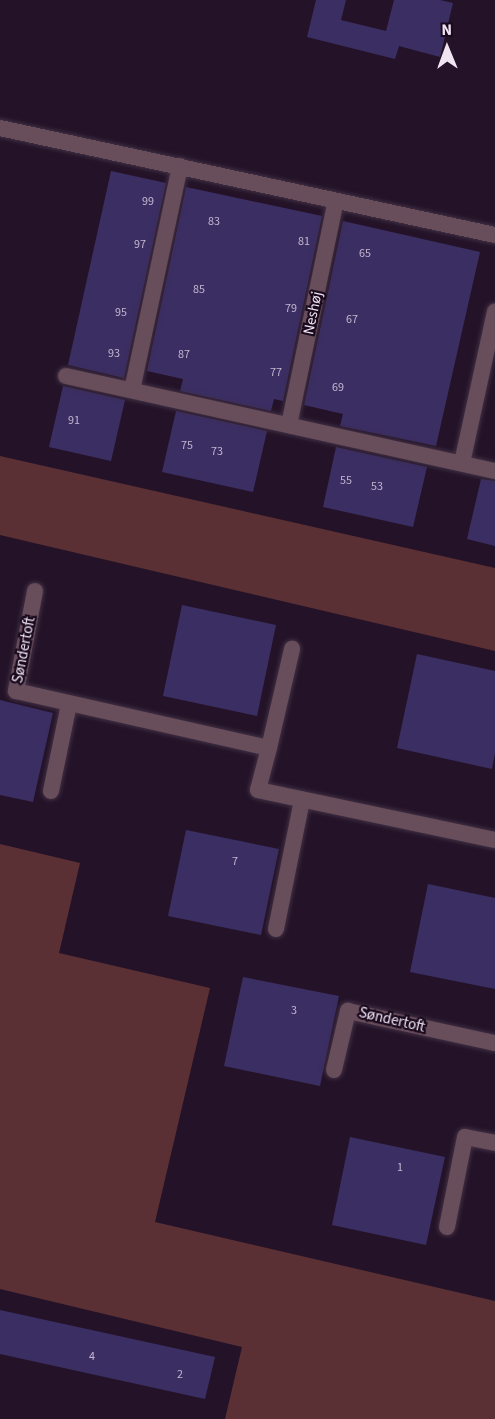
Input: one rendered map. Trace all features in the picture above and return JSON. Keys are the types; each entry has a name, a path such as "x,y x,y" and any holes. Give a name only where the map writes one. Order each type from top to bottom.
{"street":[{"path":"0,128 495,235"},
{"path":"132,390 180,166"},
{"name":"Neshøj","path":"289,425 336,201"},
{"path":"462,464 495,312"},
{"path":"66,376 495,471"},
{"name":"Søndertoft","path":"35,591 16,691 69,705 269,748"},
{"path":"292,649 258,790 495,840"},
{"path":"51,791 69,705"},
{"path":"276,929 302,800"},
{"name":"Søndertoft","path":"334,1070 348,1011 495,1043"},
{"path":"447,1227 465,1137 495,1143"}],"shaded area":[{"path":"0,456 495,568 495,651 0,535"},
{"path":"0,844 80,863 59,953 210,988 155,1222 495,1301 495,1419 225,1419 242,1347 0,1289"}],"building":[{"path":"316,0 346,0 341,20 386,31 394,0 440,0 453,3 440,57 399,46 395,59 307,37"},
{"path":"111,171 166,183 124,378 68,365"},
{"path":"186,187 322,216 283,401 274,399 271,411 180,391 183,379 147,371"},
{"path":"343,221 480,252 436,446 340,426 343,414 304,405"},
{"path":"63,386 125,400 111,461 49,447"},
{"path":"176,411 267,431 253,492 162,472"},
{"path":"336,447 427,467 413,527 323,507"},
{"path":"481,479 495,481 495,546 467,539"},
{"path":"182,605 276,625 257,716 163,696"},
{"path":"417,654 495,671 495,753 492,769 397,748"},
{"path":"0,700 53,713 33,802 0,795"},
{"path":"186,830 279,849 261,935 168,916"},
{"path":"428,884 495,898 495,989 410,972"},
{"path":"243,977 339,996 320,1086 224,1066"},
{"path":"350,1137 445,1157 426,1245 332,1225"},
{"path":"0,1310 215,1357 205,1399 0,1354"}]}
